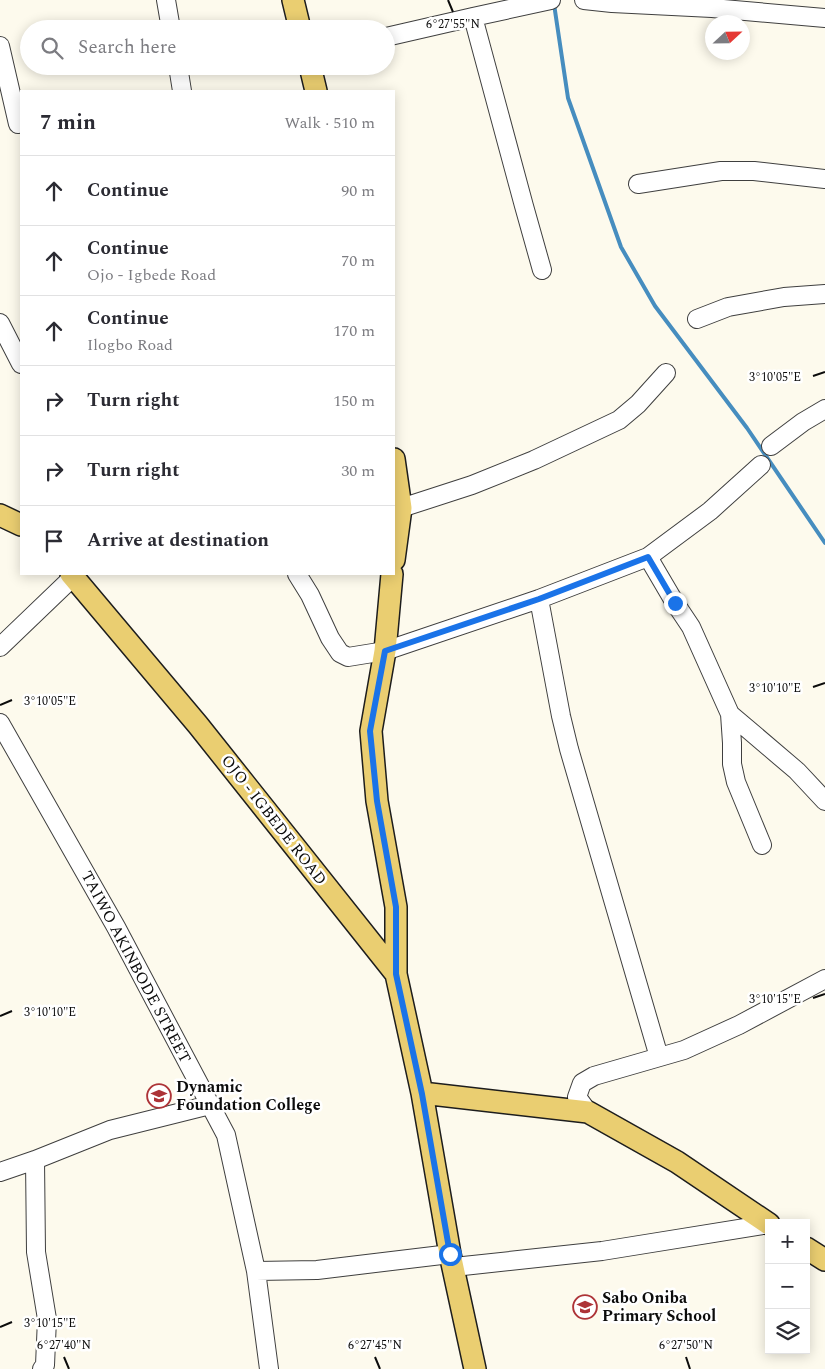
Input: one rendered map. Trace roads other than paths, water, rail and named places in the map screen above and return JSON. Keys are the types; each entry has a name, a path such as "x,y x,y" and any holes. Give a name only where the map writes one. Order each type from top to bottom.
{"main road":[{"path":"292,0 298,20"},
{"path":"312,75 316,90"},
{"path":"395,466 401,508 395,553"},
{"path":"0,514 20,524"},
{"name":"OJO - IGBEDE ROAD","path":"72,575 198,725 396,974 422,1094 452,1260 475,1369"},
{"path":"392,575 385,651 370,731 377,801 396,907 396,974"},
{"path":"422,1094 588,1112 677,1162 765,1221"},
{"path":"810,1251 825,1260"}],"street":[{"path":"166,0 169,20"},
{"path":"584,0 712,8 825,18"},
{"path":"395,35 472,16 544,2"},
{"path":"472,16 542,270"},
{"path":"0,46 18,124"},
{"path":"179,75 182,90"},
{"path":"638,184 721,171 754,171 825,179"},
{"path":"697,319 728,307 784,297 825,294"},
{"path":"0,323 20,362"},
{"path":"401,508 472,485 534,460 619,420 638,404 666,373"},
{"path":"771,446 802,422 825,408"},
{"path":"298,575 310,594 330,638 340,653 348,656 385,651 539,599 648,557 710,511 761,465"},
{"path":"648,557 691,627 730,714 732,764 736,782 762,845"},
{"path":"0,647 72,575"},
{"path":"539,599 569,749 659,1057"},
{"path":"730,714 797,771 825,801"},
{"name":"TAIWO AKINBODE STREET","path":"0,723 116,927 226,1135 256,1271 269,1369"},
{"path":"588,1112 577,1097 582,1084 594,1076 684,1050 739,1025 825,979"},
{"path":"0,1172 110,1130 210,1105"},
{"path":"35,1160 36,1252 47,1319 45,1366 42,1369"},
{"path":"256,1271 317,1270 602,1251 765,1225"}],"waterway":[{"path":"554,4 568,98 621,247 655,306 747,428 825,543"}],"place":[{"name":"Dynamic Foundation College","path":"159,1096"},
{"name":"Sabo Oniba Primary School","path":"585,1307"}]}
